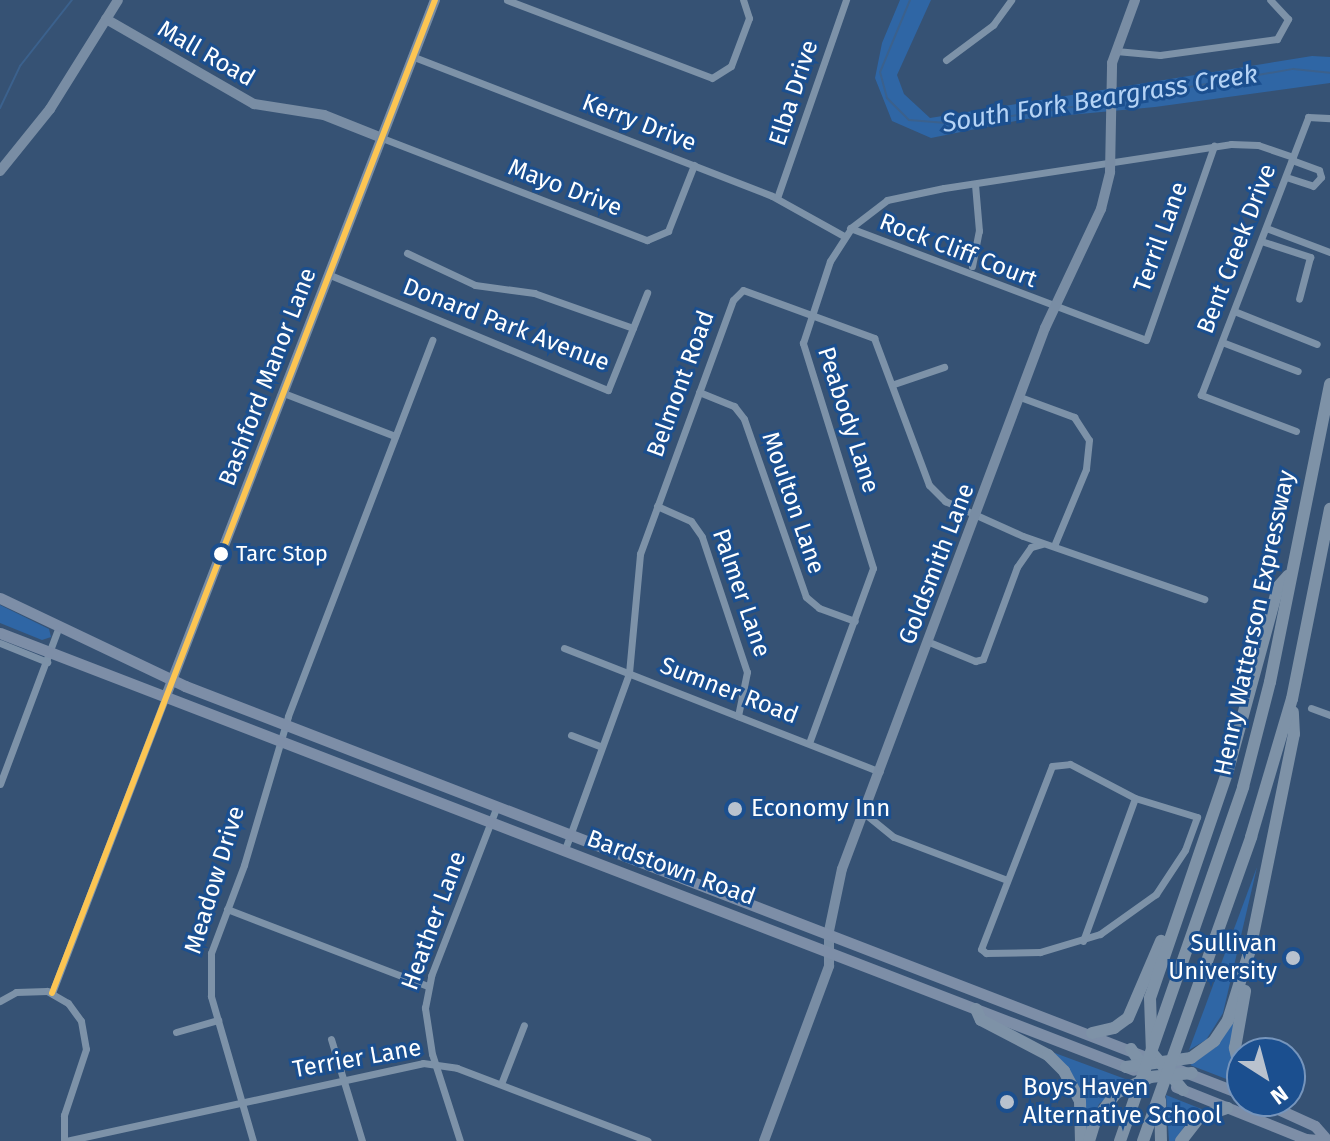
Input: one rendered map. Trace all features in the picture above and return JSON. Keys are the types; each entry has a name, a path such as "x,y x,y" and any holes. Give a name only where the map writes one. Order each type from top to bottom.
{"highway":[{"name":"Henry Watterson Expressway","path":"1143,1141 1270,682 1288,576 1330,384"},
{"name":"Henry Watterson Expressway","path":"1120,1141 1135,1100 1163,1060 1251,837 1292,699 1330,509"},
{"path":"1183,1090 1163,1060 1150,998 1173,921 1228,770 1278,587 1288,576"},
{"path":"1236,1037 1250,950 1294,734 1292,699"},
{"path":"1092,1033 1114,1028 1128,1018 1173,921"},
{"path":"1089,1141 1110,1099 1163,1060 1205,1050 1222,1032 1250,950"},
{"path":"976,1009 981,1020 1048,1055 1064,1071 1080,1101 1081,1141"},
{"path":"1131,1049 1147,1072 1161,1102 1161,1141"},
{"path":"1163,1060 1192,1073"},
{"path":"1126,1067 1147,1072"},
{"path":"1181,1141 1199,1118 1226,1108"}],"main road":[{"name":"Bardstown Road","path":"0,598 174,681 496,808 829,931 1163,1060"},
{"name":"Bardstown Road","path":"0,633 49,657 166,696 1126,1067"},
{"path":"666,890 675,875"},
{"path":"1147,1072 1226,1108"},
{"path":"1192,1073 1226,1087"},
{"path":"1250,1117 1306,1139 1327,1141"},
{"path":"1296,1117 1315,1126 1327,1141"}],"street":[{"path":"0,171 50,109 118,0"},
{"name":"Bashford Manor Lane","path":"52,993 286,394 435,0"},
{"path":"507,0 707,77 725,74 749,18 743,0"},
{"name":"Elba Drive","path":"777,198 846,0"},
{"path":"946,60 993,25 1011,0"},
{"name":"Goldsmith Lane","path":"764,1141 830,951 829,931 842,869 1053,309 1101,209 1111,162 1110,90 1116,51 1135,0"},
{"path":"1116,51 1160,55 1277,39 1288,19 1270,0"},
{"name":"Mall Road","path":"106,19 254,104 324,115 382,138"},
{"name":"Kerry Drive","path":"414,57 777,198 844,236"},
{"name":"Bent Creek Drive","path":"1296,431 1201,395 1308,117 1330,118"},
{"name":"Mayo Drive","path":"382,138 647,240 668,231 694,165"},
{"name":"Peabody Lane","path":"809,743 855,621 872,563 803,353 811,312 850,228 897,196 1214,146 1258,145 1319,170 1321,177 1313,186 1286,177"},
{"name":"Terril Lane","path":"1146,340 1214,146"},
{"path":"972,266 979,231 975,184"},
{"name":"Rock Cliff Court","path":"850,228 1053,309 1146,340"},
{"path":"1266,228 1330,252"},
{"path":"1261,241 1310,257 1299,299"},
{"name":"Donard Park Avenue","path":"330,275 608,390 633,328 534,293 475,285 407,253"},
{"name":"Belmont Road","path":"564,852 629,673 637,566 699,392 740,292 751,290 874,338 932,490 977,515 1204,599"},
{"path":"633,328 647,293"},
{"path":"1234,311 1317,344"},
{"name":"Meadow Drive","path":"253,1141 209,987 209,962 285,725 432,340"},
{"path":"1222,342 1298,371"},
{"path":"894,384 944,367"},
{"name":"Moulton Lane","path":"699,392 734,406 744,419 806,597 819,608 855,621"},
{"path":"286,394 395,436"},
{"path":"929,642 981,661 1028,551 1036,544 1058,546 1086,469 1088,434 1067,413 1020,397"},
{"name":"Palmer Lane","path":"657,506 691,521 702,537 746,666 738,716"},
{"path":"0,784 59,626"},
{"path":"0,643 49,657"},
{"name":"Sumner Road","path":"564,648 880,772"},
{"path":"1311,708 1330,715"},
{"path":"571,735 600,746"},
{"path":"1070,764 1135,798 1197,817 1175,871 1162,887 1131,915 1083,941 1040,952 986,953 981,949 1007,880 1052,766 1070,764"},
{"path":"1083,941 1135,798"},
{"name":"Heather Lane","path":"460,1141 425,1019 428,986 496,808"},
{"path":"864,813 894,837 1007,880"},
{"path":"227,909 428,986"},
{"path":"0,1001 29,989 52,993 73,1008 86,1035 84,1056 64,1115 65,1141"},
{"path":"176,1032 218,1020"},
{"path":"501,1084 524,1025"},
{"path":"331,1039 362,1141"},
{"name":"Terrier Lane","path":"65,1141 344,1080 436,1064 501,1084 648,1141"},
{"path":"1327,1141 1330,1129"}],"shaded area":[{"path":"900,0 931,0 897,75 904,94 930,118 1312,56 1330,57 1330,83 1155,107 1026,119 931,138 892,121 875,78 882,43"},
{"path":"0,605 49,629 51,637 42,640 0,623"},
{"path":"1257,867 1223,1013 1206,1040 1189,1050"},
{"path":"1234,1022 1236,1037 1226,1037 1226,1079 1190,1065 1216,1047"},
{"path":"1044,1049 1128,1080 1099,1104 1084,1140 1086,1120"},
{"path":"1166,1095 1204,1110 1186,1123 1176,1141 1169,1141"}],"waterway":[{"name":"South Fork Beargrass Creek","path":"0,108 20,66 72,0"},
{"name":"South Fork Beargrass Creek","path":"910,0 880,72 887,98 909,120 959,124 1105,102"},
{"name":"South Fork Beargrass Creek","path":"1115,100 1293,69 1330,73"}],"transit line":[{"path":"52,993 435,0"}],"place":[{"name":"Tarc Stop","path":"221,554"},
{"name":"Economy Inn","path":"735,809"},
{"name":"Sullivan University","path":"1293,958"},
{"name":"Boys Haven Alternative School","path":"1007,1102"}]}
